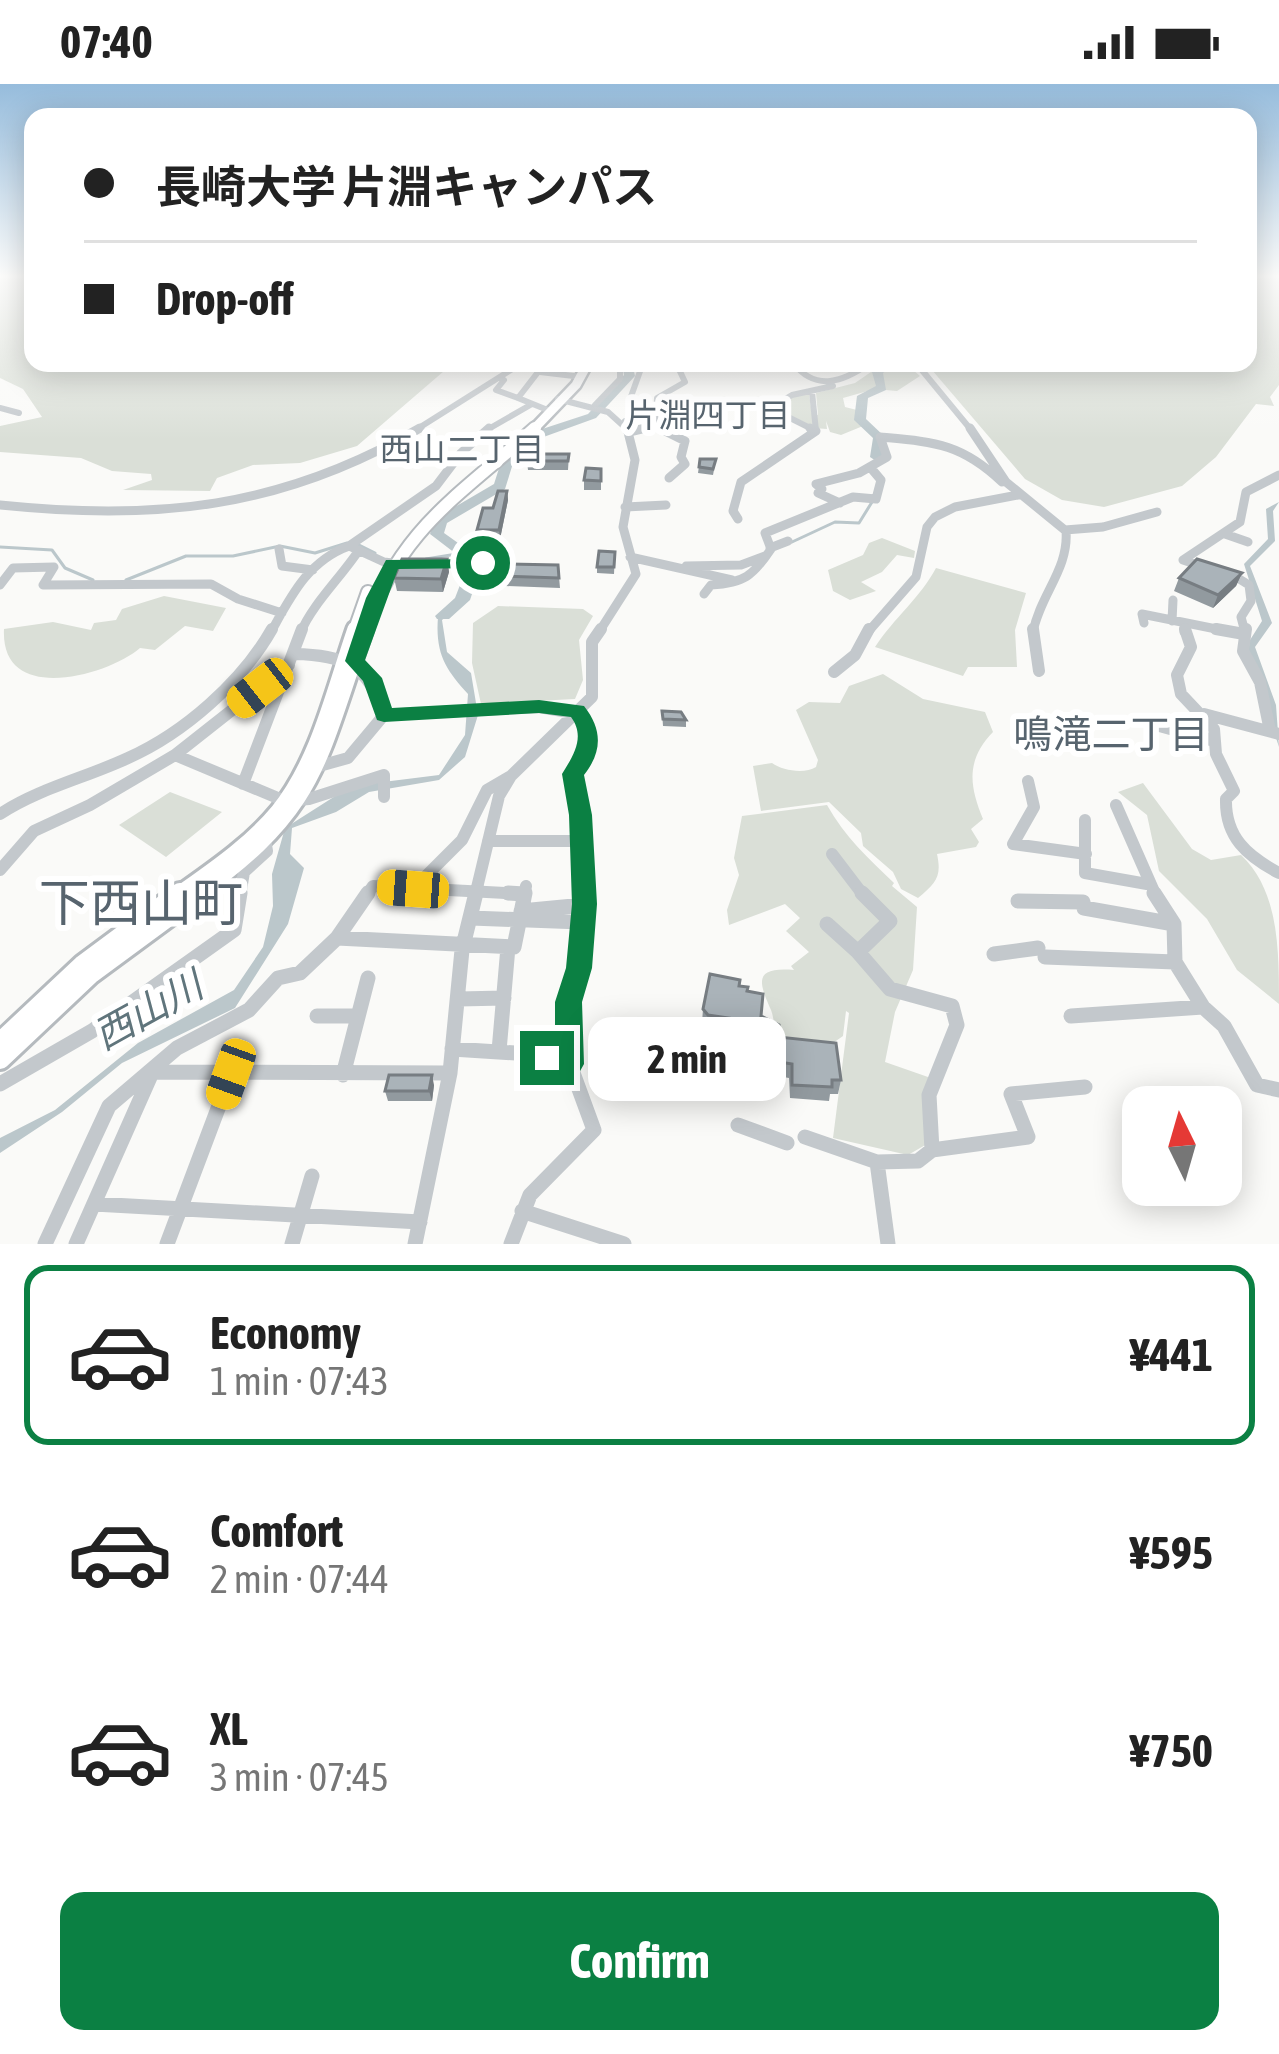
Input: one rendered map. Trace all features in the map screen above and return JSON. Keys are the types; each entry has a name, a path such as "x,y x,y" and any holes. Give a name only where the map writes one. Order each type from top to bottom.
{"main road":[{"path":"0,1059 94,970 265,839 312,768 388,563 579,372"},
{"path":"0,1043 83,965 228,858 292,802"}],"street":[{"path":"0,505 100,513 246,503 352,467 506,372"},
{"path":"518,398 539,372"},
{"path":"595,405 620,379 620,372"},
{"path":"415,1244 450,1073 462,950 500,796 511,776 595,692 591,647 636,574 624,543 625,507 633,479 629,402 640,372"},
{"path":"655,426 655,400 685,382 680,372"},
{"path":"801,372 807,379 839,382"},
{"path":"816,431 770,408 855,372"},
{"path":"924,372 960,414 1006,482 1065,530 1102,527 1157,512"},
{"path":"504,380 496,390 550,405 595,405 610,410 627,426 655,426 686,444 681,457 685,464 669,478"},
{"path":"812,392 816,431"},
{"path":"0,814 44,789 150,746 246,667 326,554 352,546 436,486 461,453 492,425 550,405"},
{"path":"0,408 19,412"},
{"path":"738,519 733,511 741,482 816,431"},
{"path":"840,503 818,493 822,489 816,484 887,457 880,437 937,441 977,458 996,481 1006,482"},
{"path":"704,594 711,585 739,583 761,570 768,552 765,533 854,497 876,499 881,480 870,467"},
{"path":"1250,638 1241,616 1251,602 1245,579 1183,560 1243,520 1246,492 1279,475"},
{"path":"834,672 856,655 873,622 916,577 927,527 935,518 955,507 1018,495"},
{"path":"625,507 666,505"},
{"path":"1040,671 1030,633 1067,553 1065,530"},
{"path":"1225,534 1248,542"},
{"path":"679,567 699,559 741,565 788,541"},
{"path":"352,546 388,563 483,563"},
{"path":"243,784 308,611 325,597 352,546"},
{"path":"279,549 282,566 313,570"},
{"path":"630,557 739,583"},
{"path":"0,585 13,568 54,567 44,585 219,586 238,599 282,614"},
{"path":"188,583 196,570"},
{"path":"303,583 325,597"},
{"path":"1172,620 1173,600"},
{"path":"1144,622 1142,614 1250,638"},
{"path":"1186,624 1184,634 1191,647 1177,674 1181,694 1214,730 1214,742 1234,791 1226,799 1228,830 1242,849 1279,872"},
{"path":"1201,714 1274,733 1270,696 1243,651 1250,638"},
{"path":"0,870 34,831 171,758 291,660 350,659 372,678 384,716"},
{"path":"312,768 349,758 384,716 539,706 575,712 590,736 587,756 573,774 584,904 579,968 568,1002 569,1064 593,1112 594,1130 557,1159 513,1221 512,1244"},
{"path":"1152,724 1214,742"},
{"path":"150,746 292,802 384,775 384,796"},
{"path":"34,776 44,789"},
{"path":"413,889 466,836 485,789 511,776"},
{"path":"1028,782 1034,808 1013,844 1086,854"},
{"path":"1116,805 1137,845 1138,864 1174,924 1175,962 1203,1007 1224,1026 1257,1085 1279,1090"},
{"path":"1085,820 1085,873 1148,884"},
{"path":"0,1084 92,1031 234,930 244,872 267,851 265,839"},
{"path":"488,841 580,841"},
{"path":"832,854 859,891 890,921 858,952"},
{"path":"45,1244 109,1106 177,1048 249,1010 278,978 300,974 337,938 373,886 525,890 514,947 462,950 337,938"},
{"path":"1018,901 1083,902 1084,908 1174,924"},
{"path":"520,916 584,904"},
{"path":"471,918 520,916 581,922"},
{"path":"827,924 890,989 952,1006 957,1025 929,1095 932,1150"},
{"path":"499,1051 508,947"},
{"path":"994,954 1041,952 1175,962"},
{"path":"343,1075 368,978"},
{"path":"459,999 504,998"},
{"path":"1071,1016 1203,1007"},
{"path":"317,1016 357,1016"},
{"path":"452,1049 499,1051 569,1064"},
{"path":"152,1072 450,1073"},
{"path":"76,1244 152,1072"},
{"path":"167,1244 231,1074"},
{"path":"738,1125 877,1162 917,1160 932,1150 1028,1137 1011,1094 1085,1087"},
{"path":"877,1162 888,1244"},
{"path":"292,1244 312,1176"},
{"path":"94,1204 420,1222"},
{"path":"521,1211 624,1244"}],"shaded area":[{"path":"0,332 24,332 24,372 443,372 357,446 300,463 253,465 217,478 210,491 123,490 152,480 151,474 112,471 81,458 0,452 0,426 42,417 23,389 0,378"},
{"path":"1257,332 1279,332 1279,385 1270,397 1274,406 1256,404 1216,457 1182,486 1104,507 1062,500 1025,479 934,372 1257,372"},
{"path":"871,372 915,372 920,376 897,391 875,389 843,398 845,407 857,410 863,426 841,435 830,432 826,421 827,429 813,428 773,408 793,396 809,394 812,414 818,415 816,393 855,383"},
{"path":"1279,502 1273,511 1275,541 1250,566 1272,623 1255,647 1276,705 1279,747 1248,652 1262,621 1244,564 1268,539 1266,509"},
{"path":"882,538 915,551 914,558 897,555 882,572 861,582 876,591 850,600 833,591 828,570 863,555 869,543"},
{"path":"936,568 1026,593 1015,630 1017,667 968,667 963,676 875,647"},
{"path":"164,596 226,608 213,631 185,626 155,650 140,648 82,674 37,676 19,669 7,653 4,629 53,622 91,630 94,623 116,620 122,609"},
{"path":"455,602 463,604 442,620 447,652 471,673 478,715 465,757 439,780 369,792 336,812 292,828 290,854 304,868 288,924 235,1008 122,1063 62,1112 0,1153 0,1138 55,1110 138,1043 234,990 263,947 273,906 272,874 285,828 351,786 439,775 465,735 468,694 448,669 438,641 438,617"},
{"path":"498,606 583,609 593,616 579,640 583,680 575,699 481,704 472,663 473,623"},
{"path":"883,674 923,699 985,712 993,732 974,763 975,795 983,819 971,829 979,842 976,847 937,854 936,879 918,898 901,889 893,872 863,846 861,833 829,802 761,811 753,766 772,763 800,771 816,767 818,760 796,710 809,702 840,703 849,686"},
{"path":"1143,783 1192,849 1211,860 1241,855 1254,869 1274,922 1279,1004 1237,970 1207,919 1159,871 1147,815 1118,792"},
{"path":"170,792 222,812 166,857 119,825"},
{"path":"827,805 892,886 917,907 913,970 895,1012 885,1062 928,1077 927,1144 908,1155 833,1138 849,1013 846,1011 843,1036 833,1043 794,1040 775,1027 763,978 772,971 794,970 791,966 809,952 786,931 800,918 785,904 729,925 727,910 739,875 734,858 742,816"}],"building":[{"path":"529,454 569,454 568,461 527,461"},
{"path":"700,459 716,459 713,469 699,467"},
{"path":"586,468 601,469 601,481 584,480"},
{"path":"498,491 507,491 499,530 477,530 483,508 493,508"},
{"path":"599,551 615,552 614,567 597,567"},
{"path":"402,559 447,559 441,579 394,578"},
{"path":"1197,559 1242,573 1218,595 1179,578"},
{"path":"506,564 558,565 559,578 504,576"},
{"path":"662,711 681,712 686,720 663,719"},
{"path":"710,974 740,980 739,986 748,987 747,991 763,994 761,1016 779,1025 778,1037 836,1043 841,1080 832,1080 832,1087 792,1085 792,1064 762,1059 761,1064 744,1062 745,1056 731,1053 735,1019 708,1015 703,1009"},
{"path":"389,1075 432,1075 429,1091 385,1091"}],"waterway":[{"name":"西山川","path":"443,616 462,600 474,567 470,558 437,534 441,521 500,486 508,459 534,436 592,416 629,372"},
{"path":"876,457 879,437 860,420 863,396 882,388 877,372"},
{"path":"792,542 835,522 859,523 872,502"},
{"path":"126,580 186,556 233,556 280,546 315,553 347,543"},
{"path":"357,544 375,553"},
{"path":"0,547 52,550 65,568 93,580"},
{"path":"426,559 463,553"}],"district":[{"name":"片淵四丁目","path":"708,415"},
{"name":"西山二丁目","path":"462,449"},
{"name":"鳴滝二丁目","path":"1111,734"},
{"name":"下西山町","path":"141,902"}],"route":[{"path":"483,563 392,563 355,661 372,678 384,716 539,706 577,711 587,724 587,756 573,774 584,904 579,968 568,1002 569,1064 547,1058"}]}
